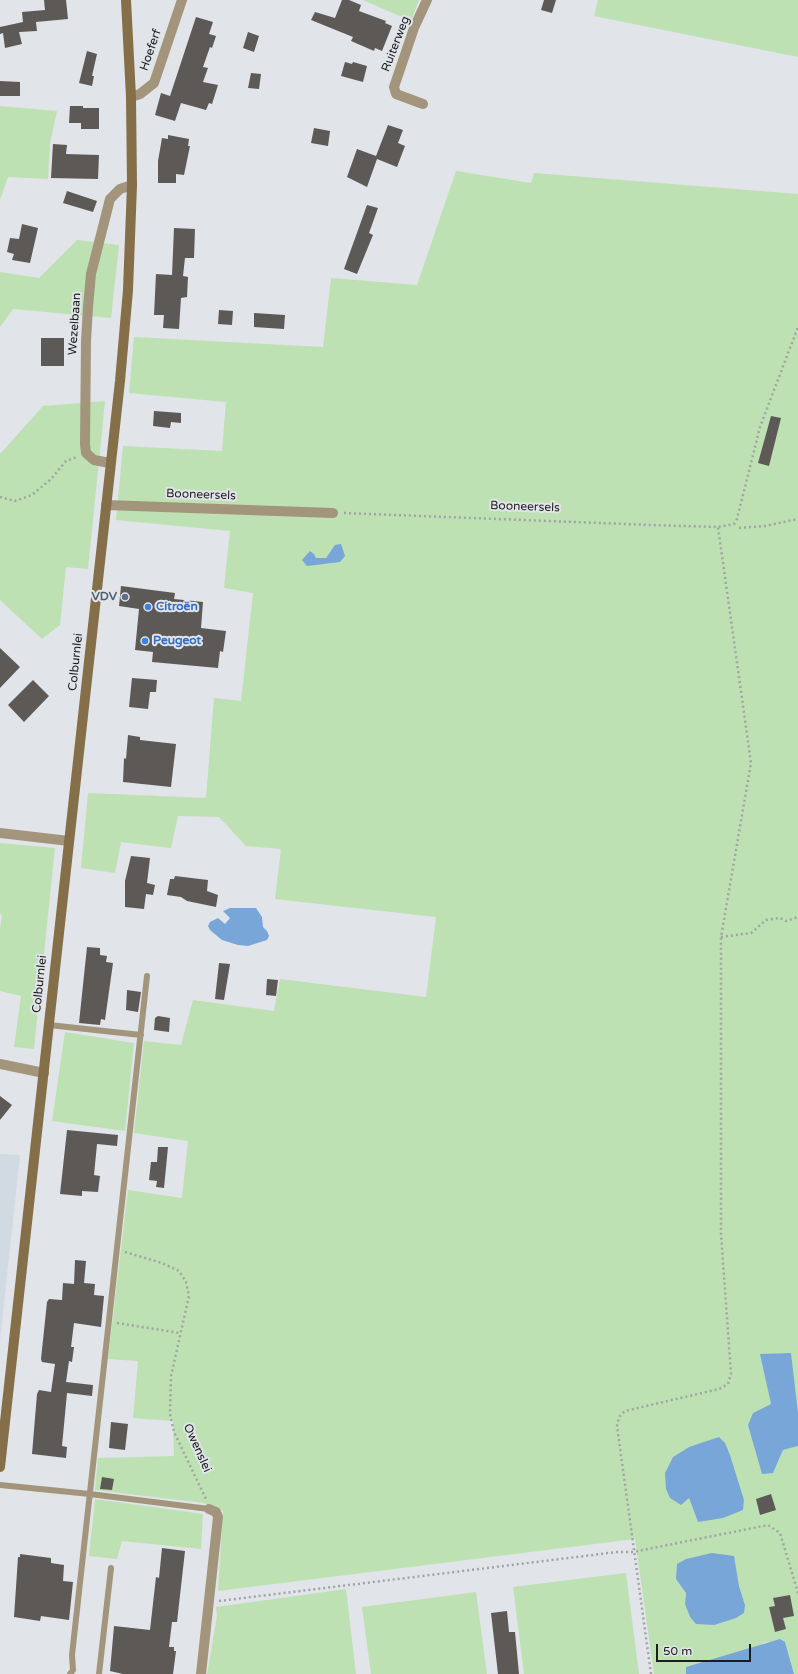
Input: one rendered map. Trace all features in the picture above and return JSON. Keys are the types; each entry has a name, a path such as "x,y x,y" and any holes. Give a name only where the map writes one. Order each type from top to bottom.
{"street":[{"path":"106,505 128,290 132,185 131,97 126,0"},
{"name":"Hoeferf","path":"131,97 140,94 154,83 182,0"},
{"name":"Ruiterweg","path":"423,104 396,94 394,86 414,28 428,0"},
{"name":"Wezelbaan","path":"86,453 84,421 86,348 91,274 110,199 120,189 132,185"},
{"path":"86,453 94,460 110,463"},
{"name":"Booneersels","path":"106,505 333,513"},
{"name":"Colburnlei","path":"0,1467 106,505"},
{"path":"0,834 69,841"},
{"path":"0,1064 44,1073"},
{"path":"201,1674 218,1517 216,1512 209,1509"}],"lane":[{"path":"73,1673 72,1655 147,976"},
{"path":"48,1025 141,1035"},
{"path":"0,1485 90,1494 209,1509"},
{"path":"99,1674 111,1568"}],"path":[{"name":"Booneersels","path":"333,513 718,527 734,524 737,520 760,428 798,327"},
{"path":"0,497 15,501 32,495 51,479 66,461 86,453"},
{"path":"739,528 765,526 798,519"},
{"path":"651,1674 633,1552 617,1426 618,1417 625,1411 719,1389 728,1384 731,1374 722,1234 721,937 751,762 718,527"},
{"path":"721,937 751,933 766,920 780,918 786,921 798,918"},
{"name":"Owenslei","path":"117,1250 162,1263 179,1271 186,1282 189,1296 172,1376 170,1414 174,1432 209,1509"},
{"path":"109,1322 180,1333"},
{"path":"209,1602 617,1552 633,1552 768,1525 780,1534 798,1593"}],"shaded area":[{"path":"0,1154 20,1155 0,1340"}],"green space":[{"path":"363,0 419,0 411,21"},
{"path":"598,0 798,0 798,57 594,16"},
{"path":"0,106 57,111 50,143 48,179 8,177 0,200"},
{"path":"456,171 531,183 534,173 798,194 798,1412 791,1353 761,1355 771,1404 753,1413 778,1462 783,1450 798,1446 798,1674 794,1674 785,1642 765,1642 757,1647 686,1667 686,1674 654,1674 635,1539 218,1591 223,1511 204,1503 95,1490 98,1458 174,1456 173,1421 133,1418 138,1361 108,1359 128,1190 182,1198 188,1141 134,1133 144,1041 181,1045 193,1000 274,1011 280,979 426,997 436,917 275,899 281,849 246,846 219,817 178,816 171,848 121,842 115,873 81,868 88,793 206,798 214,698 241,701 253,593 224,588 230,531 116,520 123,446 222,451 226,402 129,393 134,337 323,347 331,278 417,285","holes":["689,1447 730,1455 733,1468 698,1522 689,1498 665,1473 673,1457","739,1586 745,1605 690,1617 685,1604 686,1593"]},
{"path":"77,240 119,245 111,318 13,309 0,327 0,272 39,278"},
{"path":"105,401 88,569 66,567 60,625 42,639 0,600 0,454 43,406"},
{"path":"0,843 55,848 34,1049 14,1047 21,996 0,991 0,929 2,915 0,914"},
{"path":"65,1032 134,1043 125,1131 52,1121"},
{"path":"95,1499 203,1514 201,1549 122,1541 117,1559 89,1556"},
{"path":"626,1573 639,1674 524,1674 513,1587"},
{"path":"346,1589 356,1674 207,1674 217,1616 216,1607"},
{"path":"476,1592 487,1674 371,1674 362,1607"}],"water":[{"path":"341,544 345,556 340,562 307,566 302,560 310,551 316,558 326,558 335,545"},
{"path":"230,908 256,908 262,917 263,927 269,936 267,940 248,946 238,945 222,940 210,930 208,926 210,922 218,918 225,924 230,918 223,911"},
{"path":"791,1353 798,1412 798,1446 783,1450 773,1473 762,1474 748,1425 753,1413 771,1404 760,1354"},
{"path":"719,1437 725,1443 730,1455 744,1500 743,1510 723,1518 698,1522 689,1498 681,1505 670,1498 666,1489 665,1473 673,1457 689,1447"},
{"path":"712,1553 734,1556 739,1586 745,1605 744,1613 736,1618 714,1625 696,1624 690,1617 685,1604 686,1593 676,1579 677,1564 686,1559"},
{"path":"780,1639 785,1642 794,1674 686,1674 686,1667"}],"building":[{"path":"44,0 66,0 68,19 36,22 37,31 19,32 22,44 5,48 3,33 0,34 0,27 23,22 22,12 45,10"},
{"path":"342,0 349,0 361,5 359,11 386,21 385,23 392,26 382,51 375,48 374,51 351,41 353,37 311,20 315,12 335,18"},
{"path":"544,0 556,0 552,13 541,10"},
{"path":"196,17 213,22 209,34 216,36 212,48 210,47 203,67 208,68 203,82 218,85 212,104 209,103 206,110 181,103 175,121 155,115 161,93 170,96"},
{"path":"248,32 259,36 254,52 243,48"},
{"path":"87,51 97,54 92,76 94,76 92,86 79,83"},
{"path":"345,62 352,64 353,62 367,66 363,82 341,76"},
{"path":"251,73 261,74 259,89 248,88"},
{"path":"0,81 20,82 20,96 0,96"},
{"path":"70,106 99,108 99,129 81,129 81,123 69,123"},
{"path":"388,125 403,130 398,143 405,146 397,167 377,159 367,187 347,177 357,149 376,156"},
{"path":"314,128 330,131 328,146 311,143"},
{"path":"168,135 189,139 188,146 190,146 184,175 176,174 176,183 158,183 158,161 162,138 168,139"},
{"path":"53,144 67,145 66,154 99,155 98,179 51,178"},
{"path":"67,191 97,201 93,212 63,203"},
{"path":"367,205 378,208 369,233 373,235 357,274 344,269"},
{"path":"22,224 38,228 30,263 12,260 14,254 7,252 10,238 19,239"},
{"path":"174,228 195,229 194,258 185,258 183,276 188,277 187,297 181,298 179,329 163,328 164,315 154,315 156,274 172,275"},
{"path":"219,310 233,311 232,325 218,324"},
{"path":"254,313 285,315 284,329 254,327"},
{"path":"41,338 64,338 64,366 41,366"},
{"path":"154,411 181,413 181,423 171,422 170,428 153,426"},
{"path":"771,416 781,418 769,466 758,463"},
{"path":"121,586 175,593 174,599 203,602 201,628 226,631 223,652 220,651 218,668 152,662 153,652 135,650 139,609 119,606"},
{"path":"0,648 20,667 0,688"},
{"path":"132,678 157,680 156,692 150,692 148,709 129,707"},
{"path":"33,680 49,696 24,722 8,705"},
{"path":"128,735 140,737 140,740 176,744 171,787 123,782 124,758 126,759"},
{"path":"131,856 150,858 147,883 155,885 153,895 146,894 144,909 125,907 125,881"},
{"path":"175,876 208,880 207,891 218,895 216,907 187,901 181,897 167,895 170,879 174,879"},
{"path":"87,947 100,948 100,955 107,956 106,962 113,963 105,1020 101,1019 100,1025 79,1023"},
{"path":"219,963 230,964 224,1000 215,999"},
{"path":"267,979 278,980 276,996 266,995"},
{"path":"127,990 141,992 138,1012 126,1010"},
{"path":"158,1016 170,1018 169,1032 154,1030 155,1018"},
{"path":"0,1096 12,1105 0,1120"},
{"path":"67,1130 118,1135 117,1146 97,1144 94,1175 100,1176 98,1192 82,1191 82,1196 60,1194"},
{"path":"158,1147 168,1147 164,1188 156,1187 157,1181 149,1180 151,1162 157,1162"},
{"path":"75,1260 86,1261 84,1283 95,1284 94,1295 104,1296 101,1327 74,1323 71,1347 74,1347 72,1362 69,1361 66,1382 93,1385 92,1396 67,1393 62,1446 67,1447 66,1458 32,1454 37,1394 39,1390 51,1392 55,1364 42,1362 41,1359 47,1302 49,1299 62,1300 63,1283 74,1284"},
{"path":"111,1422 128,1424 125,1450 109,1448"},
{"path":"102,1477 114,1479 112,1490 100,1489"},
{"path":"771,1494 776,1510 760,1515 756,1499"},
{"path":"162,1548 185,1551 177,1622 172,1622 169,1647 174,1647 174,1651 176,1651 173,1674 123,1674 110,1671 114,1626 150,1630 156,1577 159,1578"},
{"path":"20,1554 51,1558 51,1563 64,1565 63,1581 73,1582 69,1620 41,1616 40,1621 14,1617 18,1557 20,1557"},
{"path":"790,1595 794,1616 783,1618 786,1629 775,1632 769,1607 775,1606 773,1598"},
{"path":"507,1611 509,1632 515,1632 519,1674 498,1674 491,1613"}],"place":[{"name":"VDV","path":"125,597"},
{"name":"Citroën","path":"148,607"},
{"name":"Peugeot","path":"145,641"}]}
